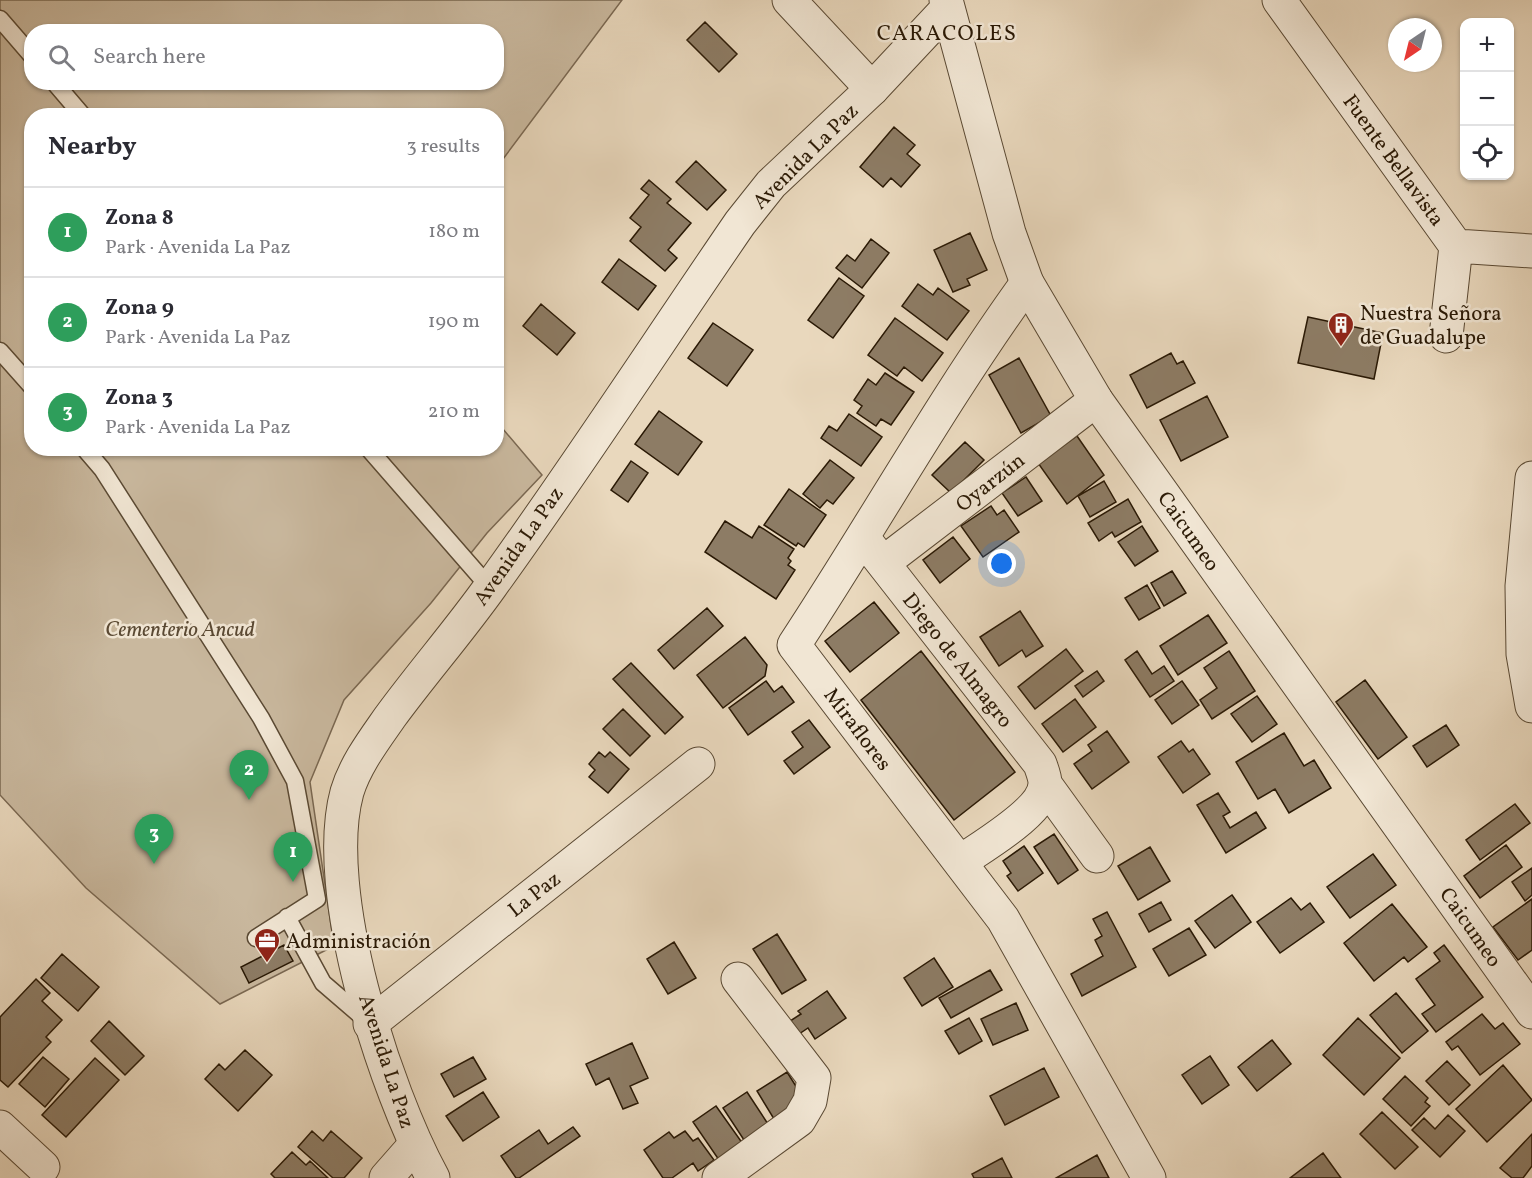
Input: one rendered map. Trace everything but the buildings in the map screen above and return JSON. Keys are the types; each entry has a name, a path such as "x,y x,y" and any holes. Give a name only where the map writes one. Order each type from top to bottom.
{"street":[{"path":"789,0 872,89"},
{"name":"Fuente Bellavista","path":"1279,0 1456,246 1446,336"},
{"name":"Avenida La Paz","path":"433,1178 415,1145 370,1023 345,899 340,848 347,793 372,742 490,588 740,223 771,184 872,89 949,3"},
{"name":"Caicumeo","path":"949,3 1009,233 1027,283 1096,400 1532,1012"},
{"path":"1456,246 1532,251"},
{"name":"Miraflores","path":"1027,283 980,348 873,551 794,645 1003,919 1149,1178"},
{"name":"Oyarzún","path":"873,551 1096,400"},
{"path":"1531,482 1522,586 1522,654 1532,706"},
{"name":"Diego de Almagro","path":"873,551 1040,764 1045,784 1097,856"},
{"name":"La Paz","path":"370,1023 698,764"},
{"path":"960,862 1020,821 1038,799 1045,784"},
{"path":"719,1178 799,1120 810,1101 814,1078 738,979"},
{"path":"0,1127 43,1167"},
{"path":"386,1178 415,1145"}],"lane":[{"path":"0,19 24,47"},
{"path":"61,90 75,108"},
{"path":"0,351 24,378"},
{"path":"91,456 102,469 261,718 295,781 316,899 256,938"},
{"path":"375,456 490,588"},
{"path":"287,917 323,982 370,1023"}],"green space":[{"name":"Cementerio Ancud","path":"0,0 622,0 504,158 504,108 24,108 24,456 504,456 504,430 542,475 487,533 431,603 344,700 310,782 334,946 220,1004 86,888 0,795"}],"place":[{"name":"Nuestra Señora de Guadalupe","path":"1341,348"},
{"name":"Zona 9","path":"249,800"},
{"name":"Zona 3","path":"154,864"},
{"name":"Zona 8","path":"293,882"},
{"name":"Administración","path":"267,964"}],"district":[{"name":"CARACOLES","path":"947,32"}]}
